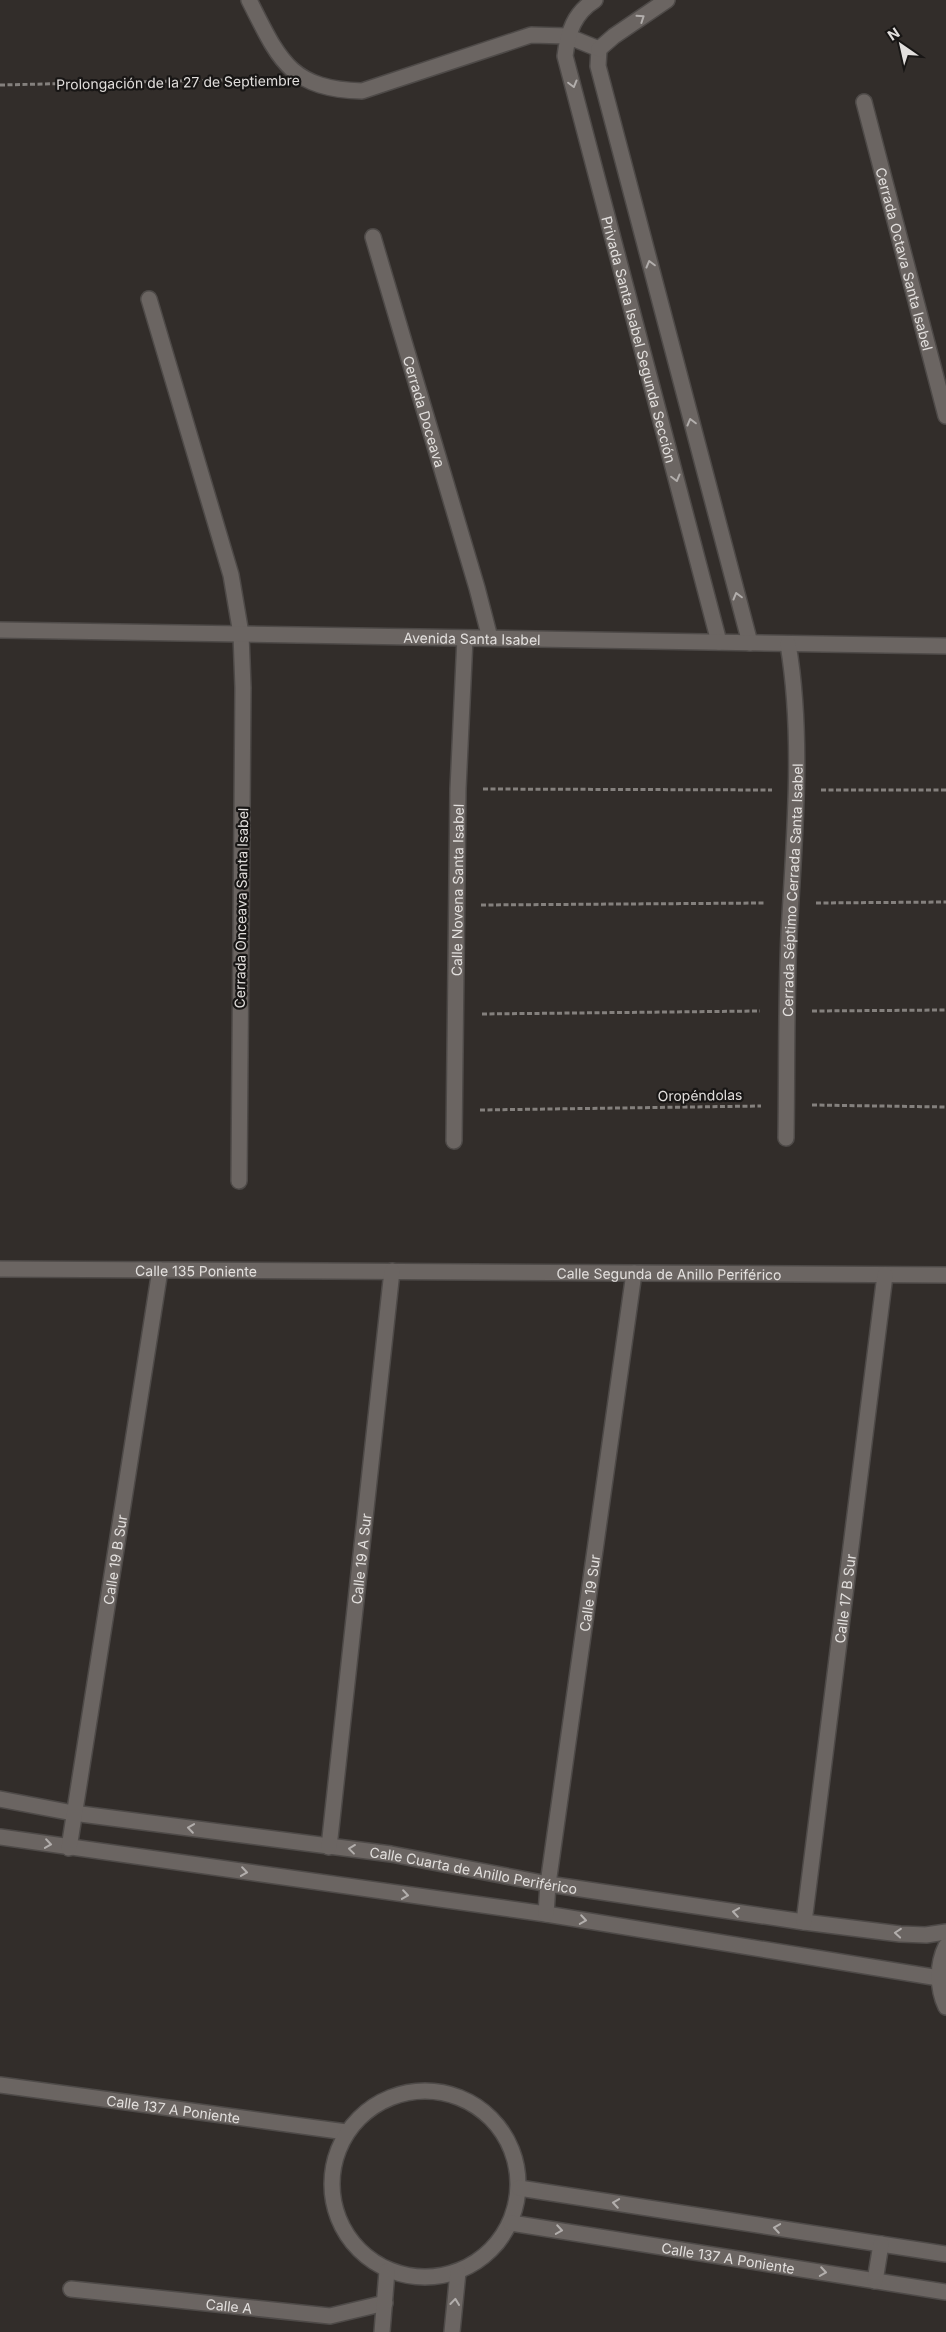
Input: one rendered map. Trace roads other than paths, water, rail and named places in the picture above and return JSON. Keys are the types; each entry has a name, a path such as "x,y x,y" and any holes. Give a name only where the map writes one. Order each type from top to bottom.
{"street":[{"name":"Prolongación de la 27 de Septiembre","path":"249,0 273,48 288,66 302,78 335,90 362,91 531,35 567,36"},
{"path":"595,0 588,4 575,19 567,36 599,49 614,36 668,0"},
{"name":"Privada Santa Isabel Segunda Sección","path":"567,36 565,56 719,642"},
{"name":"Privada Santa Isabel Segunda Sección","path":"599,49 598,66 750,643"},
{"name":"Cerrada Octava Santa Isabel","path":"864,102 946,416"},
{"name":"Cerrada Doceava","path":"374,237 490,638"},
{"name":"Cerrada Onceava Santa Isabel","path":"149,299 231,575 241,634 244,688 239,1181"},
{"name":"Avenida Santa Isabel","path":"0,630 946,646"},
{"name":"Calle Novena Santa Isabel","path":"454,1141 458,789 465,638"},
{"name":"Cerrada Séptimo Cerrada Santa Isabel","path":"786,1138 786,1011 795,790 794,681 788,644"},
{"name":"Calle 135 Poniente","path":"0,1269 392,1271"},
{"name":"Calle 19 B Sur","path":"69,1848 160,1270"},
{"name":"Calle Segunda de Anillo Periférico","path":"392,1271 946,1275"},
{"name":"Calle 19 A Sur","path":"329,1846 392,1271"},
{"name":"Calle 19 Sur","path":"546,1914 548,1884 634,1273"},
{"name":"Calle 17 B Sur","path":"804,1922 884,1275"},
{"name":"Calle Cuarta de Anillo Periférico","path":"0,1799 74,1813 391,1854 548,1884 804,1922 900,1934 926,1935 946,1932"},
{"path":"0,1837 546,1914 939,1978"},
{"path":"946,1946 940,1958 939,1978 942,1999 946,2007"},
{"name":"Calle 137 A Poniente","path":"0,2085 346,2132"},
{"path":"417,2089 459,2095 494,2119 516,2156 519,2188 511,2223 489,2253 458,2272 422,2278 387,2271 354,2247 334,2211 331,2171 346,2132 376,2103 417,2089"},
{"path":"519,2188 946,2254"},
{"name":"Calle 137 A Poniente","path":"511,2223 946,2292"},
{"path":"875,2280 882,2244"},
{"path":"382,2332 387,2271"},
{"path":"452,2332 458,2272"},
{"name":"Calle A","path":"71,2290 330,2316 385,2303"}]}
